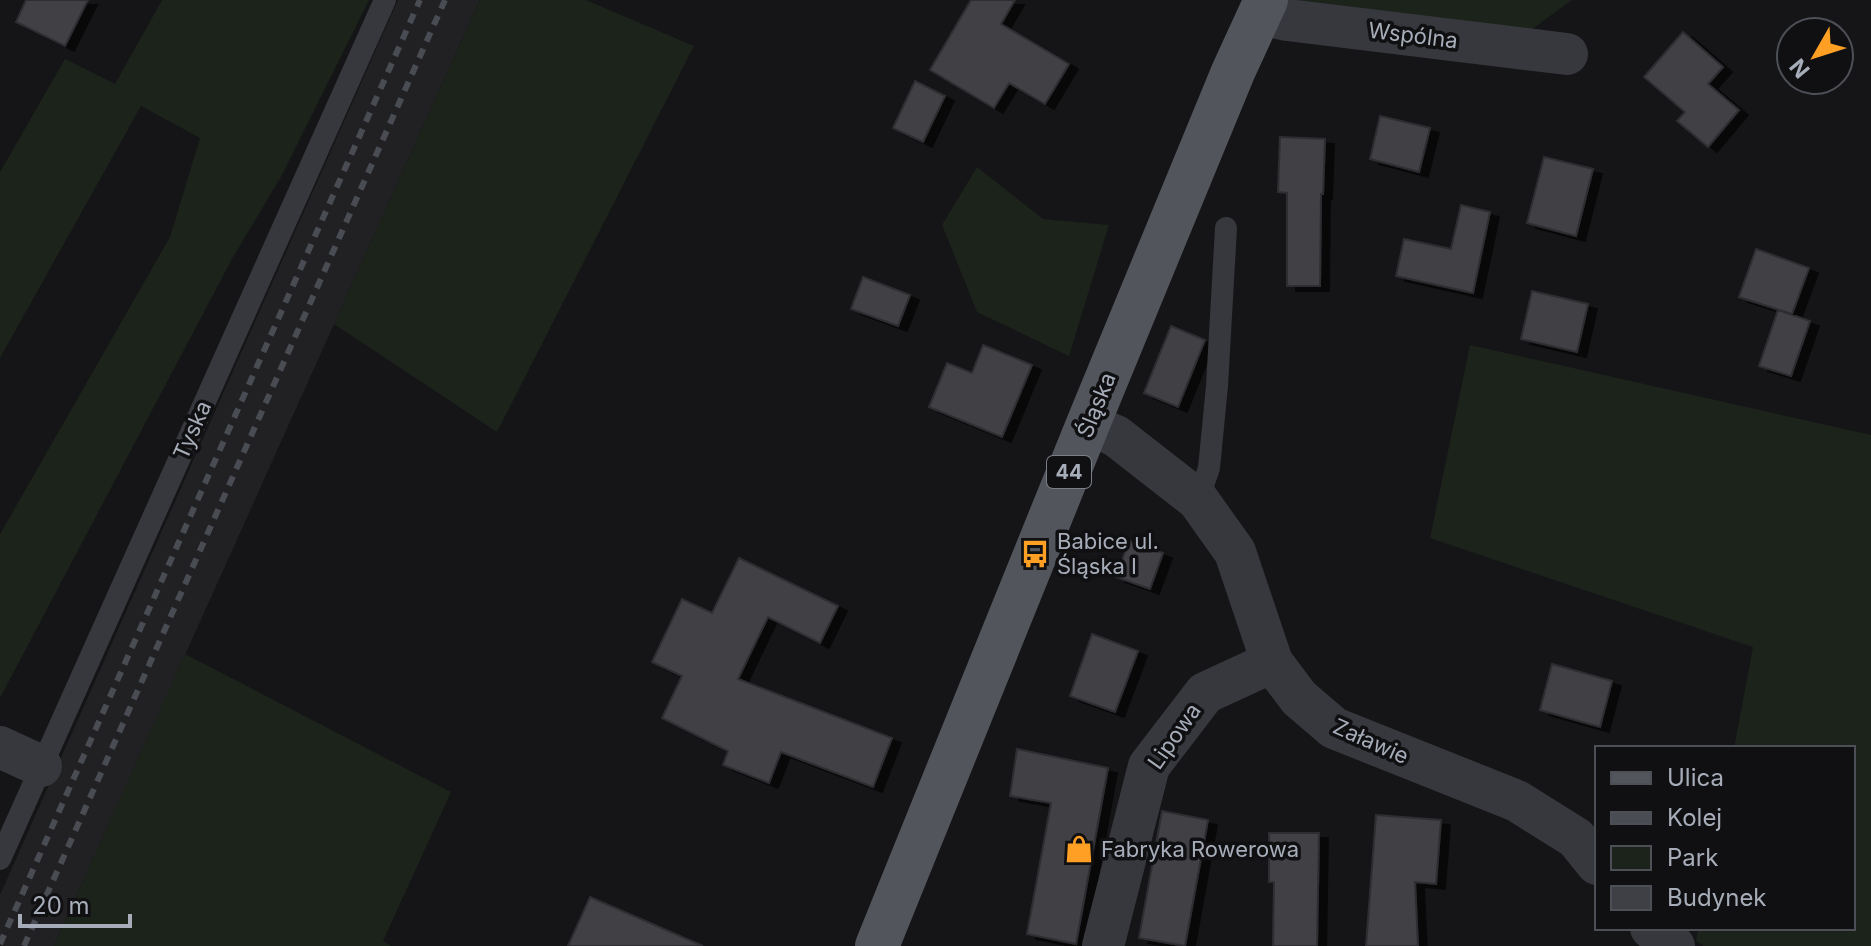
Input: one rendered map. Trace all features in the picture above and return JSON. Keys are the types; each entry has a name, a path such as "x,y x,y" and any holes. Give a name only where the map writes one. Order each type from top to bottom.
{"main road":[{"name":"Śląska","path":"877,946 1088,424 1233,72 1263,7"}],"street":[{"name":"Wspólna","path":"1263,7 1287,20 1567,54"},
{"name":"Załawie","path":"1088,424 1116,436 1198,500 1235,552 1272,662 1299,698 1334,728 1517,801 1576,838 1595,862"},
{"name":"Lipowa","path":"1103,946 1149,766 1205,693 1272,662"},
{"path":"0,747 41,766"},
{"path":"1654,930 1674,946"}],"lane":[{"name":"Tyska","path":"0,859 385,0"},
{"path":"1198,500 1211,454 1226,228"}],"shaded area":[{"path":"398,0 480,0 54,946 0,946 0,895"}],"green space":[{"path":"162,0 369,0 282,175 232,259 0,698 0,534 170,237 200,138 141,106 0,358 0,172 65,59 115,84"},
{"path":"480,0 586,0 694,46 497,432 334,324"},
{"path":"1300,0 1572,0 1494,57 1286,39"},
{"path":"977,167 1043,219 1109,225 1069,356 977,312 942,225"},
{"path":"1470,345 1871,435 1871,946 1704,946 1696,941 1698,930 1855,930 1855,746 1734,746 1753,647 1430,538"},
{"path":"185,654 451,792 383,941 392,946 54,946"}],"building":[{"path":"26,0 88,0 65,46 16,22"},
{"path":"971,0 1015,0 1001,24 1069,64 1045,104 1009,83 994,108 930,70"},
{"path":"1683,32 1723,67 1708,84 1739,110 1708,147 1677,121 1685,112 1644,77"},
{"path":"915,81 945,96 923,142 893,128"},
{"path":"1380,116 1430,128 1419,172 1370,159"},
{"path":"1280,137 1325,139 1320,286 1287,286 1287,193 1278,192"},
{"path":"1544,157 1593,169 1576,236 1527,223"},
{"path":"1461,205 1490,212 1473,293 1396,276 1404,239 1451,249"},
{"path":"1756,249 1809,268 1792,314 1739,297"},
{"path":"863,277 910,295 898,326 851,309"},
{"path":"1532,291 1588,304 1577,352 1521,339"},
{"path":"1778,310 1810,321 1791,376 1759,366"},
{"path":"1171,326 1205,340 1178,407 1144,393"},
{"path":"983,345 1032,365 1002,437 929,407 947,363 972,373"},
{"path":"1129,541 1163,553 1150,589 1116,577"},
{"path":"739,558 838,606 820,643 768,617 738,679 892,738 873,787 781,752 769,783 723,765 728,751 662,718 682,676 652,662 682,599 712,613"},
{"path":"1092,634 1138,651 1115,712 1070,696"},
{"path":"1552,664 1612,681 1600,727 1540,710"},
{"path":"1017,749 1108,768 1076,944 1027,934 1051,803 1010,796"},
{"path":"1162,811 1208,820 1185,946 1139,938"},
{"path":"1376,815 1441,820 1436,884 1415,882 1418,946 1366,946"},
{"path":"1269,833 1319,833 1317,946 1273,946 1274,882 1269,882"},
{"path":"590,897 703,946 568,946"}],"railway":[{"path":"0,944 420,0"},
{"path":"24,946 445,0"}],"place":[{"name":"Babice ul. Śląska I","path":"1035,554"},
{"name":"Fabryka Rowerowa","path":"1079,849"}]}
